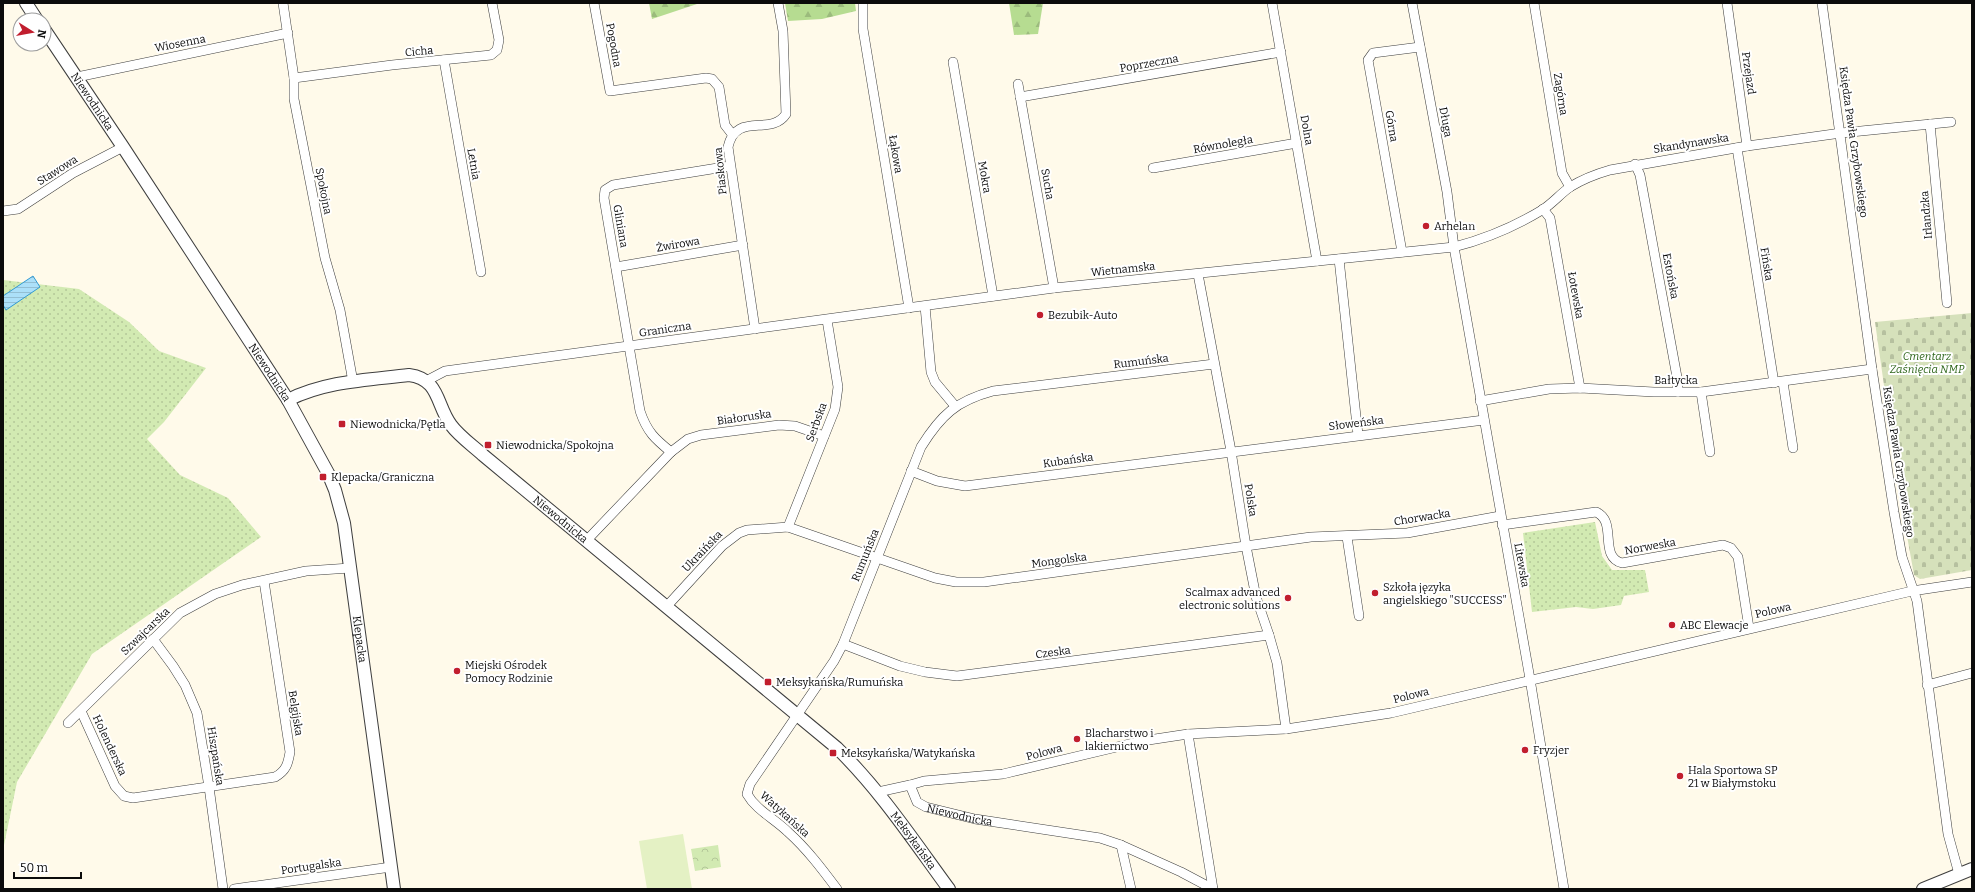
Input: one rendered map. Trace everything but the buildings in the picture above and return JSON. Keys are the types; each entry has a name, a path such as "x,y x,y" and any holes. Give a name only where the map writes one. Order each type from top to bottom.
{"street":[{"path":"26,3 32,12"},
{"name":"Spokojna","path":"283,3 294,78 294,99 325,258 340,310 353,382"},
{"name":"Cicha","path":"294,78 491,54 497,50 499,40 492,3"},
{"name":"Pogodna","path":"594,3 610,91 706,78 712,79 719,87 725,125 732,134"},
{"name":"Piaskowa","path":"755,329 728,147 732,134 744,127 775,123 782,120 786,114 782,28 778,3"},
{"name":"Łąkowa","path":"862,3 863,29 909,308"},
{"name":"Dolna","path":"1272,3 1317,261"},
{"name":"Długa","path":"1412,3 1447,192 1454,247"},
{"name":"Zagórna","path":"1534,3 1562,173 1570,187"},
{"name":"Przejazd","path":"1727,3 1747,146"},
{"name":"Księdza Pawła Grzybowskiego","path":"1822,3 1841,133 1872,369 1899,542 1912,591 1917,601 1948,834 1959,874"},
{"name":"Wiosenna","path":"77,77 288,33"},
{"name":"Niewodnicka","path":"52,41 124,147 288,400 320,387 353,382 409,376 417,376 426,381 434,389 445,415 454,429 483,455 842,752 878,792"},
{"name":"Górna","path":"1402,252 1368,60 1373,53 1420,47"},
{"name":"Poprzeczna","path":"1020,97 1281,52"},
{"name":"Letnia","path":"444,60 481,272"},
{"name":"Mokra","path":"954,62 993,296"},
{"name":"Sucha","path":"1018,84 1054,288"},
{"name":"Skandynawska","path":"1454,247 1479,240 1510,227 1543,209 1570,187 1591,175 1635,164 1747,146 1841,133 1950,122"},
{"name":"Irlandzka","path":"1930,124 1947,303"},
{"name":"Równoległa","path":"1153,168 1297,143"},
{"name":"Stawowa","path":"3,211 18,209 73,172 124,147"},
{"name":"Fińska","path":"1737,148 1779,382 1793,448"},
{"name":"Estońska","path":"1635,164 1640,175 1675,362 1678,392"},
{"name":"Gliniana","path":"629,346 604,198 605,190 613,185 730,166"},
{"name":"Łotewska","path":"1543,209 1550,218 1580,388"},
{"name":"Żwirowa","path":"616,267 743,245"},
{"name":"Wietnamska","path":"909,308 1054,288 1454,247"},
{"name":"Litewska","path":"1454,247 1530,679 1564,889"},
{"path":"1340,259 1358,435"},
{"name":"Polska","path":"1198,274 1246,546 1256,597 1270,635 1277,663 1286,729"},
{"path":"925,306 931,372 935,382 955,406"},
{"name":"Graniczna","path":"426,381 445,371 909,308"},
{"name":"Serbska","path":"788,526 835,409 838,387 827,320"},
{"path":"629,346 639,405 646,428 655,439 671,452"},
{"name":"Rumuńska","path":"797,714 834,661 843,644 921,447 930,432 955,406 978,395 993,391 1214,364"},
{"name":"Bałtycka","path":"1480,401 1549,389 1580,388 1701,392 1872,369"},
{"path":"1701,392 1710,452"},
{"name":"Klepacka","path":"288,400 328,473 335,490 344,523 394,889"},
{"name":"Słoweńska","path":"1230,451 1484,420"},
{"name":"Białoruska","path":"587,540 671,452 688,439 701,435 779,425 795,426 824,436"},
{"name":"Kubańska","path":"911,471 937,481 965,486 1230,451"},
{"name":"Norweska","path":"1501,520 1596,512 1601,514 1606,521 1611,556 1615,561 1622,563 1723,545 1732,548 1738,557 1749,628"},
{"name":"Chorwacka","path":"1246,546 1311,537 1407,533 1501,520"},
{"name":"Ukraińska","path":"667,606 730,538 747,530 788,526 878,557"},
{"path":"1347,536 1359,616"},
{"name":"Mongolska","path":"878,557 935,578 956,582 984,582 1246,546"},
{"name":"Szwajcarska","path":"68,724 180,613 215,594 242,585 306,571 350,568"},
{"name":"Belgijska","path":"209,787 275,777 283,772 288,764 290,752 264,581"},
{"name":"Polowa","path":"910,785 924,781 1003,774 1142,741 1188,734 1286,729 1391,713 1530,679 1912,591 1972,582"},
{"name":"Czeska","path":"843,644 900,666 925,672 957,676 1270,635"},
{"name":"Hiszpańska","path":"153,639 174,666 185,685 197,713 223,889"},
{"path":"1927,685 1972,673"},
{"name":"Holenderska","path":"81,711 115,786 124,796 133,798 209,787"},
{"name":"Watykańska","path":"797,714 750,784 747,794 752,803 783,827 802,846 836,889"},
{"path":"1188,734 1213,889"},
{"path":"878,792 910,785"},
{"name":"Niewodnicka","path":"910,785 917,802 926,808 975,818 1100,838 1121,845 1181,872 1213,889"},
{"name":"Meksykańska","path":"878,792 949,889"},
{"path":"1121,845 1132,889"},
{"name":"Portugalska","path":"234,889 391,867"},
{"path":"1923,889 1972,869"}],"green space":[{"path":"649,3 700,3 652,19"},
{"path":"785,3 855,3 856,11 822,19 788,21"},
{"path":"1009,3 1043,3 1038,34 1014,35"},
{"path":"3,280 79,289 129,322 159,351 206,368 164,422 147,439 180,475 228,498 261,537 92,654 17,782 3,850"},
{"name":"Cmentarz Zaśnięcia NMP","path":"1972,313 1972,570 1920,579 1914,575 1904,519 1908,507 1903,483 1896,470 1875,322"},
{"path":"1595,522 1602,556 1612,570 1645,570 1649,592 1624,596 1621,605 1593,609 1576,607 1532,612 1523,533"},
{"path":"683,834 692,889 647,889 639,841"},
{"path":"718,845 721,867 695,871 691,849"}],"water":[{"path":"33,276 40,287 6,310 3,305 3,296"}],"place":[{"name":"Arhelan","path":"1426,226"},
{"name":"Bezubik-Auto","path":"1040,315"},
{"name":"Niewodnicka/Pętla","path":"342,424"},
{"name":"Niewodnicka/Spokojna","path":"488,445"},
{"name":"Klepacka/Graniczna","path":"323,477"},
{"name":"Szkoła języka angielskiego \"SUCCESS\"","path":"1375,593"},
{"name":"Scalmax advanced electronic solutions","path":"1288,598"},
{"name":"ABC Elewacje","path":"1672,625"},
{"name":"Miejski Ośrodek Pomocy Rodzinie","path":"457,671"},
{"name":"Meksykańska/Rumuńska","path":"768,682"},
{"name":"Blacharstwo i lakiernictwo","path":"1077,739"},
{"name":"Fryzjer","path":"1525,750"},
{"name":"Meksykańska/Watykańska","path":"833,753"},
{"name":"Hala Sportowa SP 21 w Białymstoku","path":"1680,776"}]}
